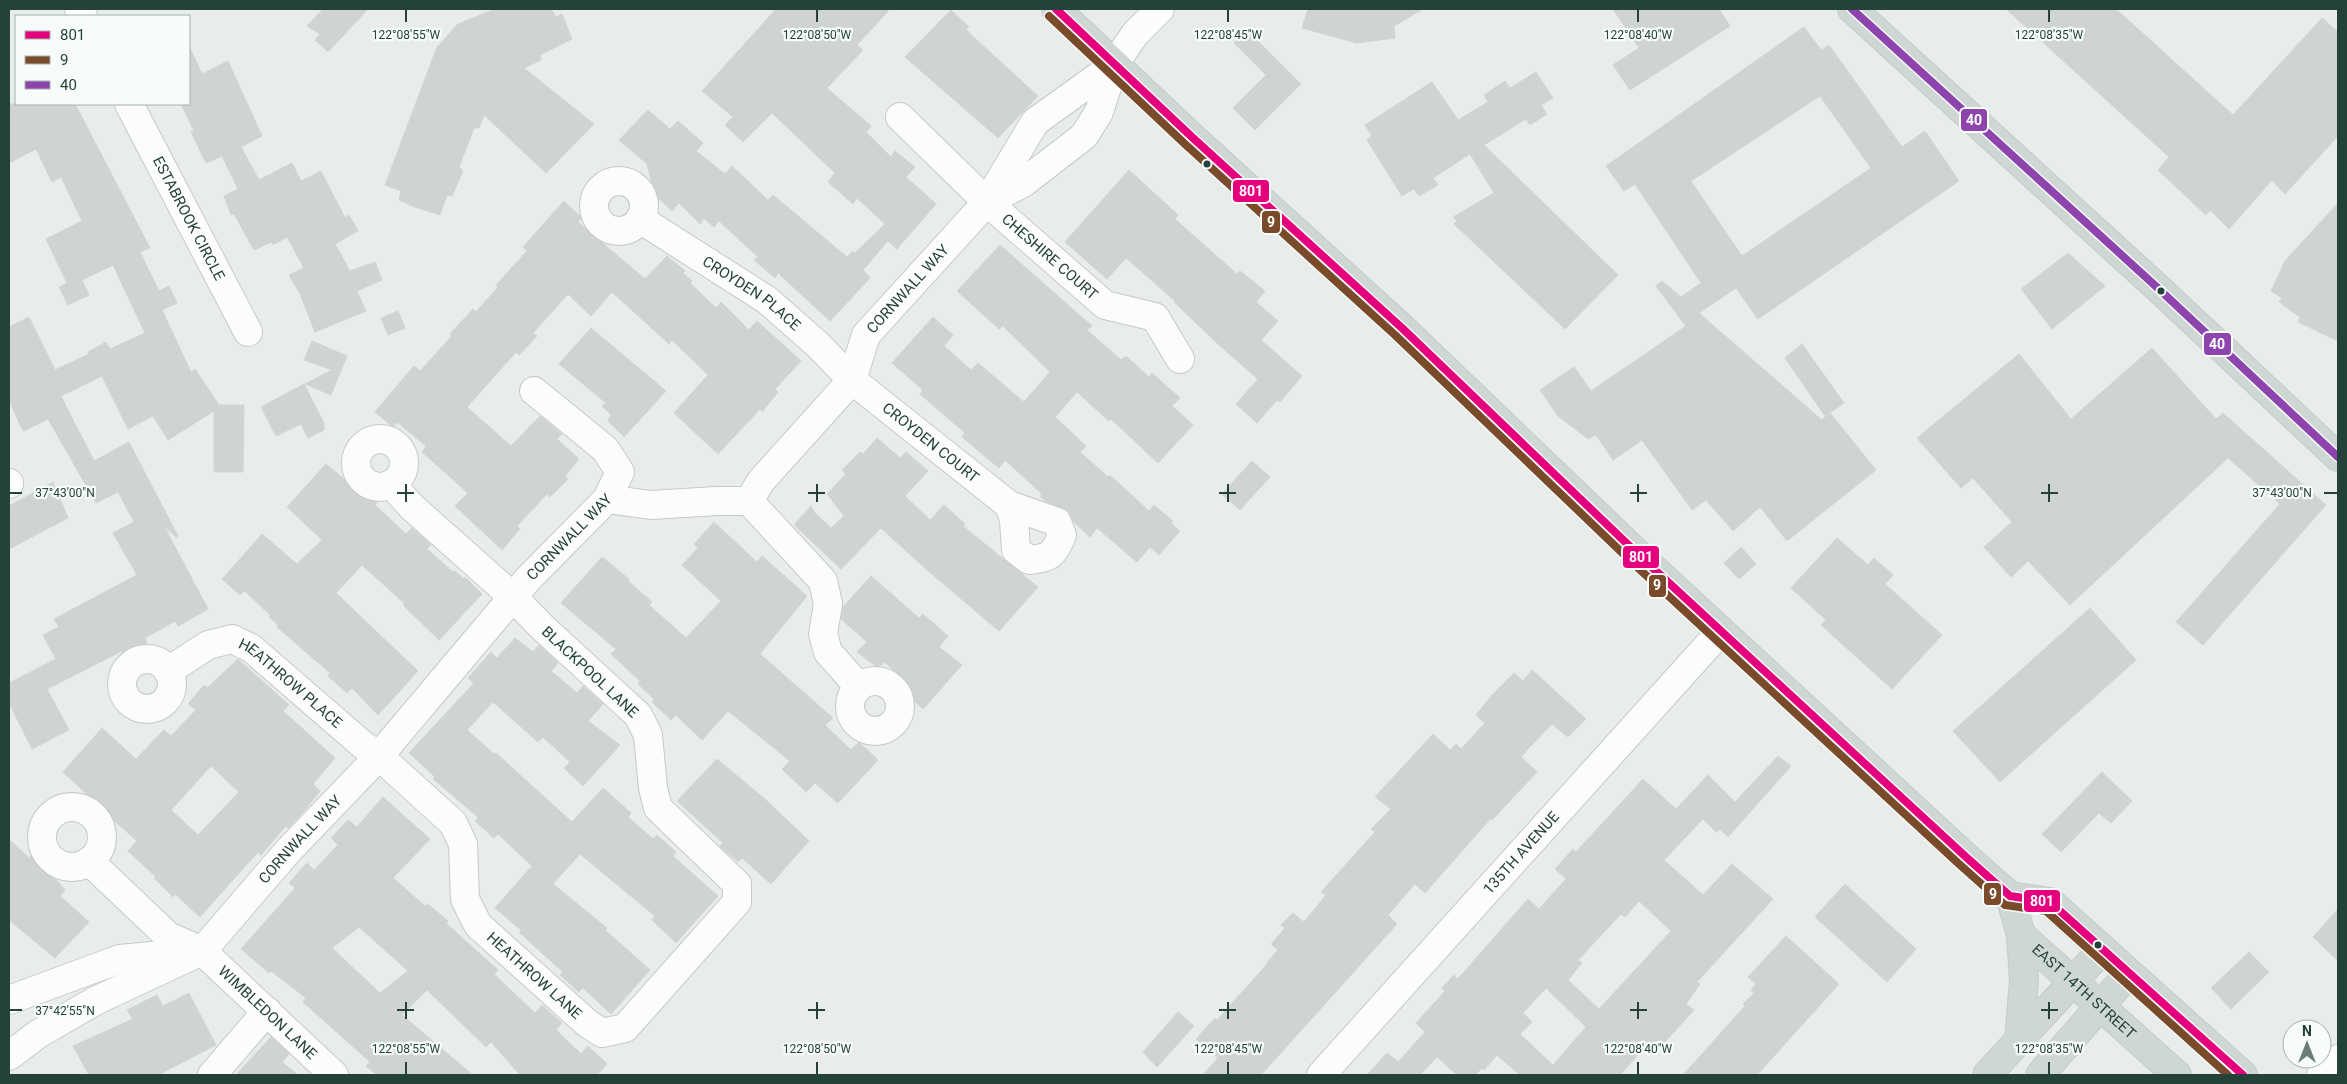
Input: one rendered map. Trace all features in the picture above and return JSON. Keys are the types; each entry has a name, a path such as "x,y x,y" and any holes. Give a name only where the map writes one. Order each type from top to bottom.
{"main road":[{"path":"1056,9 1114,65 1409,334 1643,558 2010,896 2050,902 2242,1075"},
{"path":"1852,9 2338,457"},
{"name":"EAST 14TH STREET","path":"2010,896 2021,935 2177,1075"},
{"path":"2019,1041 2024,980 2021,935"},
{"path":"1987,1075 2102,950"},
{"path":"2040,1075 2129,974"}],"street":[{"path":"1114,65 1135,34 1160,9"},
{"name":"CORNWALL WAY","path":"987,202 1024,183 1084,136 1099,112 1114,65"},
{"name":"CORNWALL WAY","path":"9,1057 38,1034 97,1000 202,951 288,851 379,756 513,597 606,499 651,505 748,501 761,482 852,380 866,335 987,202 1005,169 1035,122 1114,65"},
{"name":"ESTABROOK CIRCLE","path":"130,105 248,332"},
{"name":"CHESHIRE COURT","path":"900,117 987,202 1105,305 1155,317 1180,358"},
{"name":"CROYDEN PLACE","path":"640,219 768,300 852,380"},
{"name":"CROYDEN COURT","path":"852,380 1009,505"},
{"path":"534,391 605,449 620,472 606,499"},
{"name":"BLACKPOOL LANE","path":"391,484 412,507 513,597 541,626 638,715 648,735 653,788 658,808 737,884 737,902"},
{"path":"748,501 823,581 828,604 823,634 828,652 859,687"},
{"name":"135TH AVENUE","path":"1321,1075 1722,631"},
{"name":"HEATHROW PLACE","path":"168,671 208,645 232,639 251,648 363,745 379,756"},
{"name":"HEATHROW LANE","path":"379,756 453,823 463,844 465,899 478,925 587,1023 602,1034 626,1028 737,902"},
{"name":"WIMBLEDON LANE","path":"89,861 168,936 202,951 334,1075"},
{"path":"9,1000 120,959 202,951"},
{"path":"86,971 97,1000"},
{"path":"212,1075 267,1011"},
{"path":"9,1057 17,1075"},
{"path":"2321,1075 2338,1060"}],"building":[{"path":"323,9 368,9 328,52 315,40 320,34 307,26"},
{"path":"495,9 551,9 556,17 562,14 572,39 540,55 541,60 524,68 594,124 546,173 484,115 479,128 474,128 459,167 463,171 452,196 447,195 440,215 409,205 399,200 401,191 385,185 437,47 458,24"},
{"path":"776,9 890,9 857,45 863,50 827,88 871,126 866,132 891,157 895,151 915,167 906,177 936,204 897,249 888,241 863,270 870,278 830,321 778,273 775,278 754,260 758,257 719,221 714,227 704,218 700,224 679,203 672,211 655,195 647,164 619,140 648,110 670,129 678,121 703,143 696,151 725,174 732,166 768,200 773,195 847,257 853,251 855,253 885,224 857,198 853,204 828,182 835,173 772,113 743,142 725,125 733,117 702,91"},
{"path":"1308,9 1423,9 1394,26 1395,38 1357,43 1302,28"},
{"path":"1613,9 1719,9 1730,26 1630,90 1613,65 1639,48"},
{"path":"2006,9 2116,9 2233,115 2322,18 2338,32 2338,136 2285,194 2272,180 2229,229 2210,210 2206,215 2158,170 2169,157"},
{"path":"951,10 969,27 966,30 1038,96 998,138 905,57"},
{"path":"1804,27 1821,50 1829,45 1902,147 1925,131 1959,181 1758,319 1736,288 1699,313 1822,420 1828,414 1825,416 1785,358 1802,344 1844,403 1830,413 1876,470 1787,541 1760,507 1733,531 1706,500 1692,510 1642,440 1613,460 1596,435 1588,439 1558,416 1540,390 1574,367 1591,391 1686,326 1656,286 1662,281 1681,297 1701,283 1635,184 1624,191 1606,166","holes":["1820,96 1871,168 1742,256 1691,181"]},
{"path":"1247,30 1301,84 1255,130 1233,108 1266,75 1234,43"},
{"path":"190,48 202,74 228,61 262,136 241,147 259,180 292,163 301,181 321,171 345,218 349,215 358,231 335,244 350,271 375,262 382,280 357,291 366,311 315,332 300,294 289,275 304,268 287,237 273,245 272,242 254,250 234,214 231,215 224,196 238,189 222,156 206,163 191,132 194,131 181,105 190,105"},
{"path":"1536,72 1553,98 1541,105 1547,114 1530,125 1526,119 1484,145 1618,275 1565,329 1454,224 1457,221 1453,217 1494,193 1470,154 1433,178 1438,185 1419,196 1414,189 1402,196 1367,140 1372,136 1365,125 1432,82 1458,120 1488,102 1484,95 1505,81 1510,88"},
{"path":"9,104 76,105 150,248 140,252 159,291 169,286 177,303 162,310 191,372 195,369 219,405 244,405 243,472 214,472 214,411 168,440 153,416 128,429 102,376 61,396 94,461 129,442 178,536 176,537 164,526 208,609 178,626 175,621 145,638 147,643 124,655 122,651 47,689 69,730 32,749 9,703 9,683 56,659 43,635 59,627 54,619 137,575 113,533 134,522 118,492 96,503 48,419 24,431 22,429 9,400 9,327 29,317 55,370 89,354 88,352 106,342 110,349 145,333 113,265 82,280 89,295 68,305 59,287 67,283 46,239 82,221 61,177 52,182 36,149 9,163"},
{"path":"1129,170 1178,215 1175,219 1237,274 1240,271 1265,291 1256,302 1278,321 1261,340 1302,376 1280,402 1277,400 1257,423 1236,404 1258,379 1126,258 1107,279 1065,242"},
{"path":"564,201 582,218 578,222 645,279 667,256 685,271 683,273 692,281 690,283 716,308 721,302 749,330 757,321 801,361 775,389 778,392 762,412 760,409 718,454 674,413 708,375 672,340 669,344 612,292 591,316 568,294 533,333 537,336 519,355 516,352 467,407 511,446 540,416 562,434 557,439 579,459 565,476 568,479 550,497 547,494 517,526 520,529 502,550 455,506 468,493 422,452 426,446 397,422 393,427 375,412 414,366 420,371 452,336 450,334 473,309 476,312 498,287 496,285 527,251 523,247"},
{"path":"2338,203 2338,341 2298,322 2300,317 2279,302 2282,298 2271,291 2285,261"},
{"path":"1000,245 1092,326 1087,330 1121,360 1126,356 1149,377 1152,373 1180,398 1172,406 1193,425 1158,463 1111,419 1109,421 1077,392 1055,417 1086,446 1080,452 1108,477 1110,475 1149,511 1154,505 1173,521 1171,523 1180,531 1159,555 1150,547 1137,562 1097,528 1090,537 1074,522 1068,511 1045,501 1040,496 1042,494 1005,460 999,468 962,437 965,433 920,394 923,390 892,363 933,317 953,335 944,346 971,370 978,363 1024,402 1050,372 1003,326 999,329 957,291"},
{"path":"2068,253 2105,286 2052,329 2021,289"},
{"path":"398,311 405,328 388,335 381,318"},
{"path":"591,328 666,391 624,437 608,421 611,415 602,406 606,403 559,364"},
{"path":"312,341 347,356 331,395 305,384 332,370 304,360"},
{"path":"2152,348 2216,419 2223,413 2326,505 2203,645 2176,622 2280,504 2228,458 2070,605 2028,561 2011,577 1984,547 2012,522 1973,478 1961,488 1917,438 2019,354 2071,419"},
{"path":"304,384 324,423 324,430 308,438 301,424 276,436 261,407"},
{"path":"877,438 900,458 906,452 928,471 905,496 930,520 944,505 965,524 963,526 1038,587 999,631 881,528 841,569 794,525 811,506 814,512 831,528 844,516 827,494 846,474 842,470 860,452 863,454"},
{"path":"1252,461 1270,477 1240,510 1222,494"},
{"path":"326,464 355,488 357,485 406,534 412,528 431,545 427,549 453,572 455,571 464,579 465,577 482,594 439,640 403,605 405,604 362,565 336,593 418,671 378,715 352,688 347,693 328,676 330,673 277,627 278,625 269,617 271,616 245,591 240,595 222,579 262,534 297,564 322,540 287,507"},
{"path":"53,482 68,518 9,549 9,506"},
{"path":"714,522 757,562 762,556 807,596 760,654 833,718 825,725 851,750 859,742 878,760 838,803 815,783 806,792 782,769 790,761 728,711 702,740 676,715 671,720 652,702 654,699 638,684 640,681 611,654 616,649 561,603 602,557 629,579 628,581 652,602 649,605 686,638 721,601 682,565 698,548 694,544"},
{"path":"1837,538 1868,565 1874,558 1893,575 1885,584 1942,635 1892,689 1821,625 1826,620 1791,588"},
{"path":"1741,547 1756,564 1739,579 1724,563"},
{"path":"871,576 919,618 923,614 948,636 939,647 962,665 923,709 904,692 910,686 885,662 878,668 857,652 867,642 841,619 843,607"},
{"path":"2090,608 2136,660 2000,782 1953,731"},
{"path":"515,638 533,652 539,645 558,663 551,671 577,693 583,686 603,704 588,721 620,745 583,786 564,768 570,762 543,737 538,742 493,702 467,730 494,754 496,753 572,822 603,788 631,813 628,817 653,839 657,835 676,852 673,856 718,896 676,943 652,920 655,916 580,854 553,884 607,928 605,930 650,970 611,1014 583,988 579,992 560,975 563,972 520,933 521,930 495,908 532,866 498,834 494,838 475,821 478,817 433,779 435,777 409,753 474,683 468,678 491,652 497,658"},
{"path":"238,659 289,705 283,711 335,758 313,784 320,791 306,809 288,828 286,826 261,855 258,852 200,917 175,894 173,897 154,878 156,877 128,851 137,841 109,816 106,819 88,801 91,798 63,772 102,728 136,759 164,730 171,736 196,710 188,704 204,685 207,688","holes":["211,766 239,792 198,835 171,810"]},
{"path":"1532,670 1586,719 1568,737 1552,724 1527,750 1521,757 1537,772 1492,820 1491,818 1425,893 1415,884 1388,915 1397,924 1261,1075 1203,1075 1218,1058 1196,1039 1215,1018 1217,1020 1278,950 1271,944 1285,928 1281,925 1293,913 1304,922 1326,895 1321,892 1375,832 1371,829 1391,809 1375,797 1433,734 1450,750 1456,744 1461,749 1485,723 1476,715 1492,695 1514,673 1523,681"},
{"path":"1778,756 1791,766 1728,837 1720,829 1716,832 1703,819 1664,860 1703,895 1732,864 1773,899 1697,982 1700,984 1686,1004 1694,1010 1655,1053 1647,1045 1620,1075 1520,1075 1497,1055 1484,1070 1482,1068 1475,1075 1457,1075 1437,1057 1420,1075 1367,1075 1387,1053 1398,1062 1425,1032 1416,1023 1445,991 1442,988 1454,975 1457,979 1463,973 1528,899 1539,909 1566,879 1555,869 1573,849 1576,852 1643,779 1676,809 1708,775 1735,802","holes":["1639,901 1671,931 1599,1009 1568,980 1582,963 1578,960 1621,914 1625,917","1546,988 1586,1027 1553,1065 1520,1034 1532,1022 1523,1013"]},
{"path":"717,759 766,800 809,841 771,884 742,858 738,862 720,846 723,843 677,801"},
{"path":"2102,772 2132,801 2111,823 2099,813 2061,852 2042,834"},
{"path":"383,797 430,839 393,878 425,906 428,904 448,921 446,923 498,970 494,974 535,1013 542,1005 562,1023 556,1030 581,1054 588,1046 607,1064 597,1075 520,1075 491,1042 486,1047 427,990 402,1015 473,1075 377,1075 366,1066 370,1062 303,1002 306,998 271,971 269,973 241,949 295,888 289,883 307,863 314,870 338,845 331,838 348,820 357,827","holes":["359,927 408,971 380,993 332,948"]},
{"path":"9,839 29,858 33,854 53,872 51,874 65,890 60,896 89,922 55,958 9,920"},
{"path":"1845,884 1916,949 1887,982 1815,917"},
{"path":"2338,909 2338,961 2313,937"},
{"path":"1786,936 1839,984 1757,1075 1683,1075 1745,1006 1743,1004 1754,993 1751,990 1756,984 1748,977"},
{"path":"2249,952 2269,972 2231,1009 2211,988"},
{"path":"189,993 216,1045 158,1075 89,1075 73,1046 133,1019 127,1010 157,995 163,1006"},
{"path":"1178,1012 1194,1026 1157,1067 1143,1052"},
{"path":"271,1037 289,1054 282,1062 298,1075 236,1075"}],"transit line":[{"name":"801","path":"1056,9 1193,138 1402,328 1643,559 1966,857 2010,896 2050,902 2243,1075"},
{"name":"40","path":"1852,9 2161,291 2338,457"},
{"name":"9","path":"1049,16 1186,145 1395,335 1636,566 1959,864 2005,905 2046,911 2228,1075"}]}
